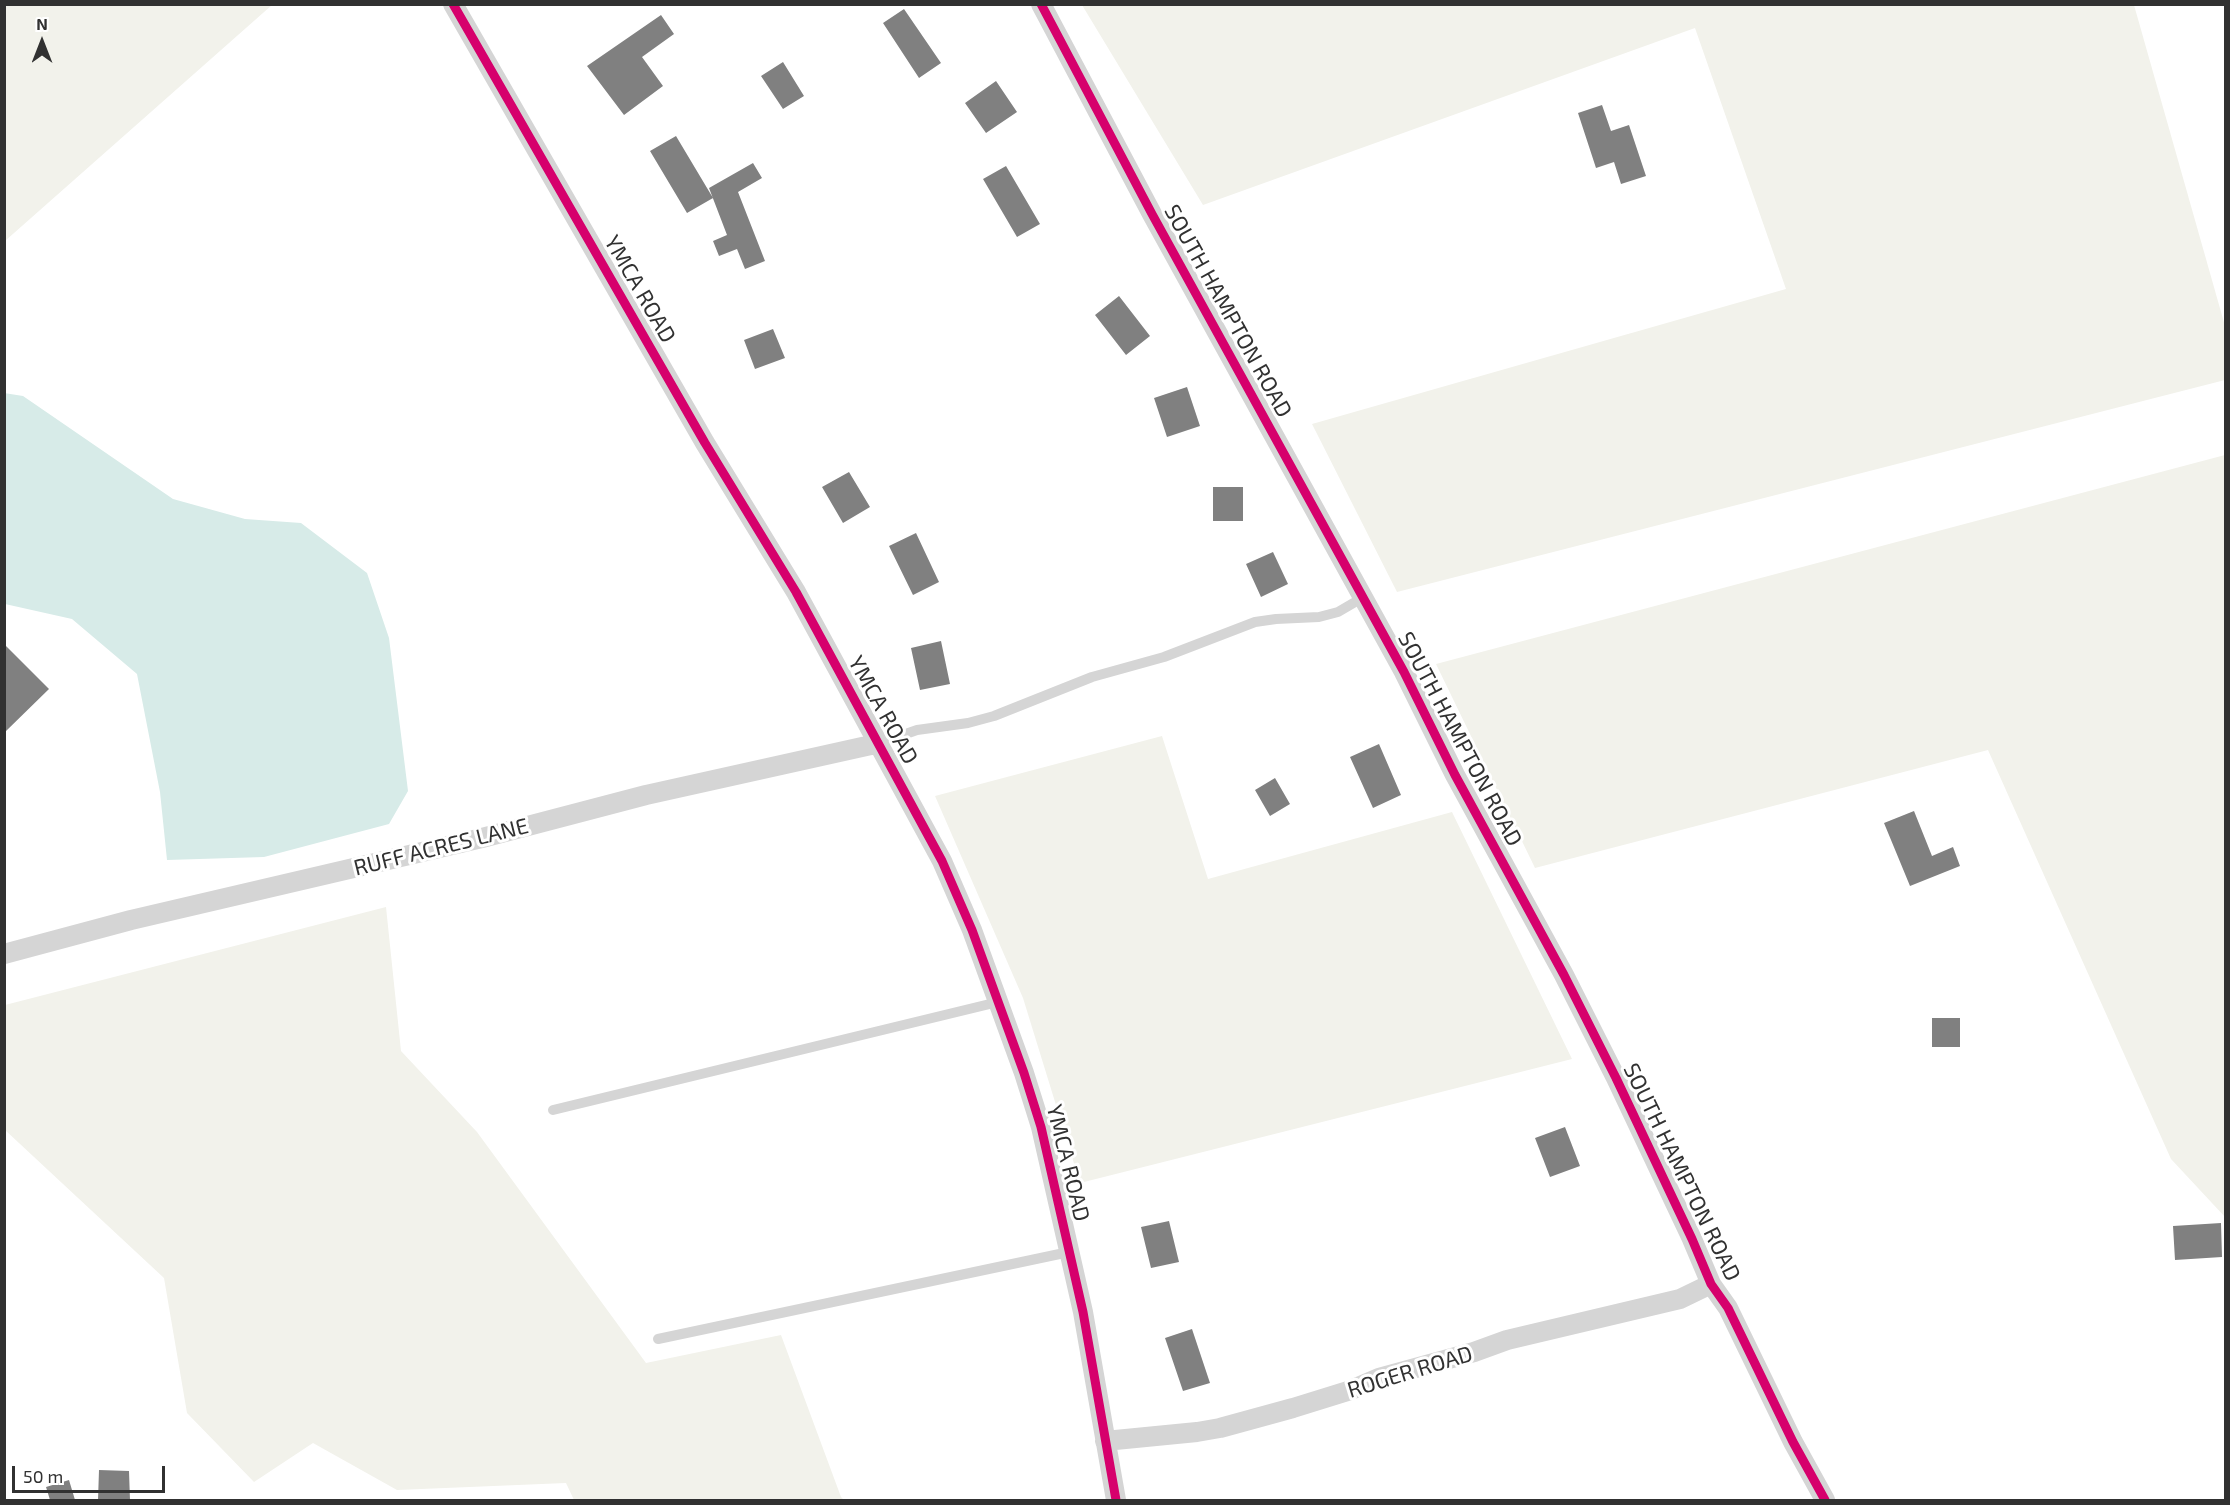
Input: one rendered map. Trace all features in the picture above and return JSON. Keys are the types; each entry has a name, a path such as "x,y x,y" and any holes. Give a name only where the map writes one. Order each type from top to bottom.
{"street":[{"name":"YMCA ROAD","path":"453,4 705,443 796,592 942,861 972,930 1041,1127 1083,1312 1116,1500"},
{"name":"SOUTH HAMPTON ROAD","path":"1041,4 1152,213 1404,672 1455,775 1564,975 1616,1078 1711,1284 1728,1308 1793,1442 1825,1500"},
{"name":"RUFF ACRES LANE","path":"4,954 131,920 482,838 646,795 880,744"},
{"name":"ROGER ROAD","path":"1105,1441 1220,1428 1293,1408 1351,1390 1379,1378 1474,1352 1507,1340 1680,1299 1711,1284"}],"lane":[{"path":"880,744 917,730 968,723 994,716 1092,677 1164,657 1255,622 1319,617 1338,612 1362,598"},
{"path":"553,1110 998,1002"},
{"path":"658,1339 1070,1252"}],"shaded area":[{"path":"5,4 272,4 272,5 5,241"},
{"path":"1082,5 2134,5 2225,326 2225,380 1397,592 1312,424 1786,289 1695,28 1203,205"},
{"path":"4,393 23,396 173,499 245,519 301,523 367,573 389,638 408,791 389,824 264,857 167,860 160,792 137,674 72,619 5,604"},
{"path":"2225,455 2225,1217 2171,1159 1988,750 1535,868 1436,664"},
{"path":"1162,736 1208,879 1452,812 1572,1059 1080,1183 1023,998 935,796"},
{"path":"386,907 401,1051 477,1132 646,1363 781,1335 844,1500 574,1500 566,1483 397,1490 313,1443 254,1482 187,1413 164,1278 5,1130 5,1005"}],"building":[{"path":"904,9 941,63 919,78 883,23"},
{"path":"661,15 674,34 642,57 663,86 624,115 587,66"},
{"path":"783,62 804,96 783,109 761,76"},
{"path":"996,81 1017,112 986,133 965,103"},
{"path":"1602,105 1611,131 1629,125 1646,176 1621,184 1614,162 1596,168 1578,113"},
{"path":"676,136 713,198 687,213 650,151"},
{"path":"753,163 762,178 738,192 765,261 745,269 737,249 719,256 713,241 727,235 709,188"},
{"path":"1006,166 1040,224 1017,237 983,179"},
{"path":"1119,296 1150,336 1126,355 1095,315"},
{"path":"773,329 785,358 755,369 744,340"},
{"path":"1187,387 1200,426 1167,437 1154,398"},
{"path":"849,472 870,507 843,523 822,487"},
{"path":"1213,487 1243,487 1243,521 1213,521"},
{"path":"916,533 939,582 913,595 889,546"},
{"path":"1273,552 1288,584 1261,597 1246,564"},
{"path":"941,641 950,684 920,690 911,648"},
{"path":"4,644 49,689 4,733"},
{"path":"1379,744 1401,795 1373,808 1350,757"},
{"path":"1275,778 1290,804 1270,816 1255,790"},
{"path":"1914,811 1932,856 1953,847 1960,866 1910,886 1884,823"},
{"path":"1932,1018 1960,1018 1960,1047 1932,1047"},
{"path":"1565,1127 1580,1166 1550,1177 1535,1138"},
{"path":"1169,1221 1179,1262 1151,1268 1141,1227"},
{"path":"2221,1223 2222,1257 2175,1260 2173,1226"},
{"path":"1192,1329 1210,1383 1183,1391 1165,1338"},
{"path":"99,1470 129,1471 130,1500 98,1500"},
{"path":"69,1480 75,1500 50,1500 46,1487"}],"cycle path":[{"path":"453,4 705,443 796,592 942,861 972,930 1024,1073 1041,1127 1083,1312 1116,1500"},
{"path":"1041,4 1152,214 1404,672 1455,775 1564,975 1616,1078 1711,1284 1728,1308 1793,1442 1825,1500"}]}
